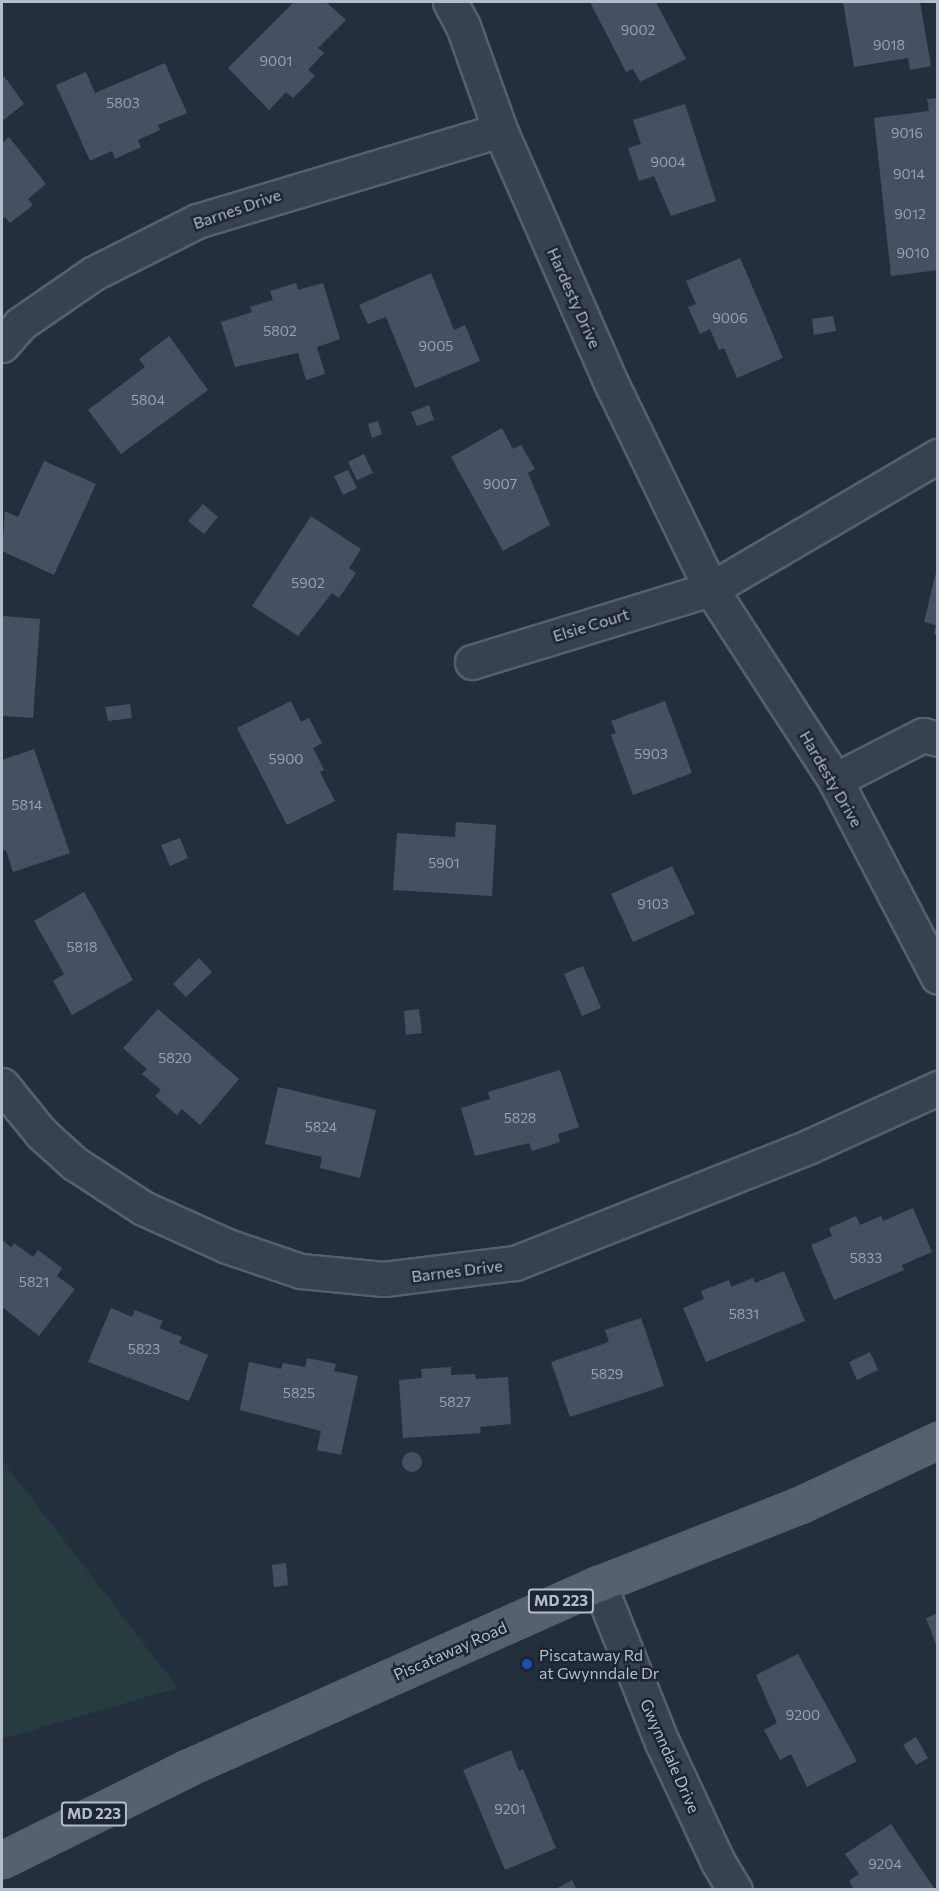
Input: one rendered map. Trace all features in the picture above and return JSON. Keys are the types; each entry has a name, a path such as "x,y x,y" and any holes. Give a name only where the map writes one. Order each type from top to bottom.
{"main road":[{"name":"Piscataway Road","path":"2,1860 187,1768 599,1584 800,1505 938,1440"}],"street":[{"name":"Hardesty Drive","path":"450,2 463,26 500,129 612,385 711,589 835,780 938,977"},
{"name":"Barnes Drive","path":"2,345 20,324 94,273 197,220 500,129"},
{"path":"711,589 938,456"},
{"name":"Elsie Court","path":"472,662 711,589"},
{"path":"835,780 923,735 938,738"},
{"name":"Barnes Drive","path":"2,1085 41,1133 74,1163 143,1208 226,1246 301,1271 384,1279 515,1263 810,1146 938,1088"},
{"name":"Gwynndale Drive","path":"599,1584 662,1742 718,1862 735,1890"}],"green space":[{"path":"2,1460 178,1688 2,1739"}],"building":[{"path":"294,2 326,2 346,20 318,48 324,53 308,70 315,76 293,98 286,92 269,110 228,68"},
{"path":"590,2 656,2 686,59 640,82 633,69 626,72"},
{"path":"843,2 920,2 931,66 910,70 908,58 854,67"},
{"path":"165,63 187,113 158,125 160,130 138,140 141,147 115,159 112,151 90,161 56,85 86,72 95,93"},
{"path":"4,76 24,104 2,121 2,78"},
{"path":"938,98 938,270 891,276 874,118 929,111 927,99"},
{"path":"685,104 716,201 671,216 654,176 639,181 628,148 641,144 633,120"},
{"path":"9,137 46,184 28,199 33,205 10,223 5,217 2,219 2,143"},
{"path":"740,258 783,358 737,378 724,348 719,350 710,329 700,334 688,307 696,304 686,281"},
{"path":"431,273 454,330 465,325 480,361 415,388 386,317 368,324 359,305"},
{"path":"296,283 298,290 323,283 340,339 317,347 325,374 306,380 298,353 235,367 221,322 252,312 250,307 273,300 270,291"},
{"path":"833,316 836,331 814,335 812,319"},
{"path":"169,336 208,390 121,454 88,410 145,367 139,359"},
{"path":"429,405 434,420 417,426 411,412"},
{"path":"378,421 382,434 372,438 368,424"},
{"path":"502,428 513,449 521,445 535,469 528,473 550,525 503,551 451,457"},
{"path":"364,454 373,473 357,480 348,462"},
{"path":"44,461 96,484 54,575 2,551 5,511 18,517"},
{"path":"348,470 357,488 343,495 334,476"},
{"path":"203,504 218,517 204,534 188,521"},
{"path":"311,516 361,549 349,568 356,573 339,598 332,593 298,636 252,606"},
{"path":"937,568 938,635 934,634 936,625 924,622"},
{"path":"2,616 40,619 33,718 2,716"},
{"path":"291,701 301,722 309,718 322,743 313,748 324,770 320,772 335,801 287,825 237,728"},
{"path":"665,701 692,773 633,795 611,735 616,733 611,721"},
{"path":"130,704 132,718 108,721 105,707"},
{"path":"34,749 70,853 13,872 6,850 2,851 2,760"},
{"path":"456,822 496,825 492,896 393,890 397,833 455,837"},
{"path":"180,838 188,858 170,866 161,845"},
{"path":"672,866 695,914 633,942 611,894"},
{"path":"84,892 133,980 72,1015 53,981 64,974 34,921"},
{"path":"199,958 212,972 186,997 173,984"},
{"path":"583,966 601,1008 582,1016 564,974"},
{"path":"158,1009 239,1079 200,1125 182,1109 177,1115 155,1096 161,1090 142,1074 147,1069 123,1048"},
{"path":"419,1009 422,1033 406,1035 404,1011"},
{"path":"560,1070 579,1127 558,1134 560,1142 532,1151 529,1143 475,1156 461,1108 490,1099 488,1092"},
{"path":"278,1087 376,1110 360,1178 320,1168 322,1157 265,1144"},
{"path":"913,1208 932,1252 902,1265 904,1270 834,1300 811,1245 832,1236 829,1228 856,1216 860,1225 881,1216 883,1221"},
{"path":"2,1240 11,1247 14,1243 33,1257 38,1250 62,1268 57,1276 75,1289 39,1336 2,1307"},
{"path":"784,1271 805,1321 706,1362 683,1308 704,1299 701,1291 729,1280 731,1287 753,1278 755,1283"},
{"path":"111,1308 132,1317 135,1310 163,1321 159,1328 182,1337 179,1343 208,1355 189,1401 88,1362"},
{"path":"641,1318 664,1386 570,1417 551,1362 609,1342 605,1330"},
{"path":"870,1352 878,1370 857,1380 849,1362"},
{"path":"307,1358 336,1364 334,1371 358,1376 341,1455 317,1450 321,1431 240,1410 249,1362 281,1369 283,1363 305,1367"},
{"path":"451,1367 451,1375 475,1374 476,1379 508,1377 511,1424 480,1427 481,1433 403,1438 399,1380 422,1378 421,1369"},
{"path":"412,1452 419,1455 422,1462 419,1469 412,1472 405,1469 402,1462 405,1455"},
{"path":"286,1563 288,1585 274,1587 272,1565"},
{"path":"938,1613 938,1647 937,1647 926,1618"},
{"path":"798,1654 857,1761 807,1787 791,1754 780,1760 764,1730 777,1723 756,1675"},
{"path":"916,1737 928,1758 916,1765 903,1745"},
{"path":"511,1750 519,1771 523,1769 556,1848 505,1870 463,1770"},
{"path":"891,1824 934,1888 932,1890 854,1890 849,1881 859,1874 845,1854"},
{"path":"572,1880 577,1890 554,1890"}],"place":[{"name":"Piscataway Rd at Gwynndale Dr","path":"527,1664"}]}
